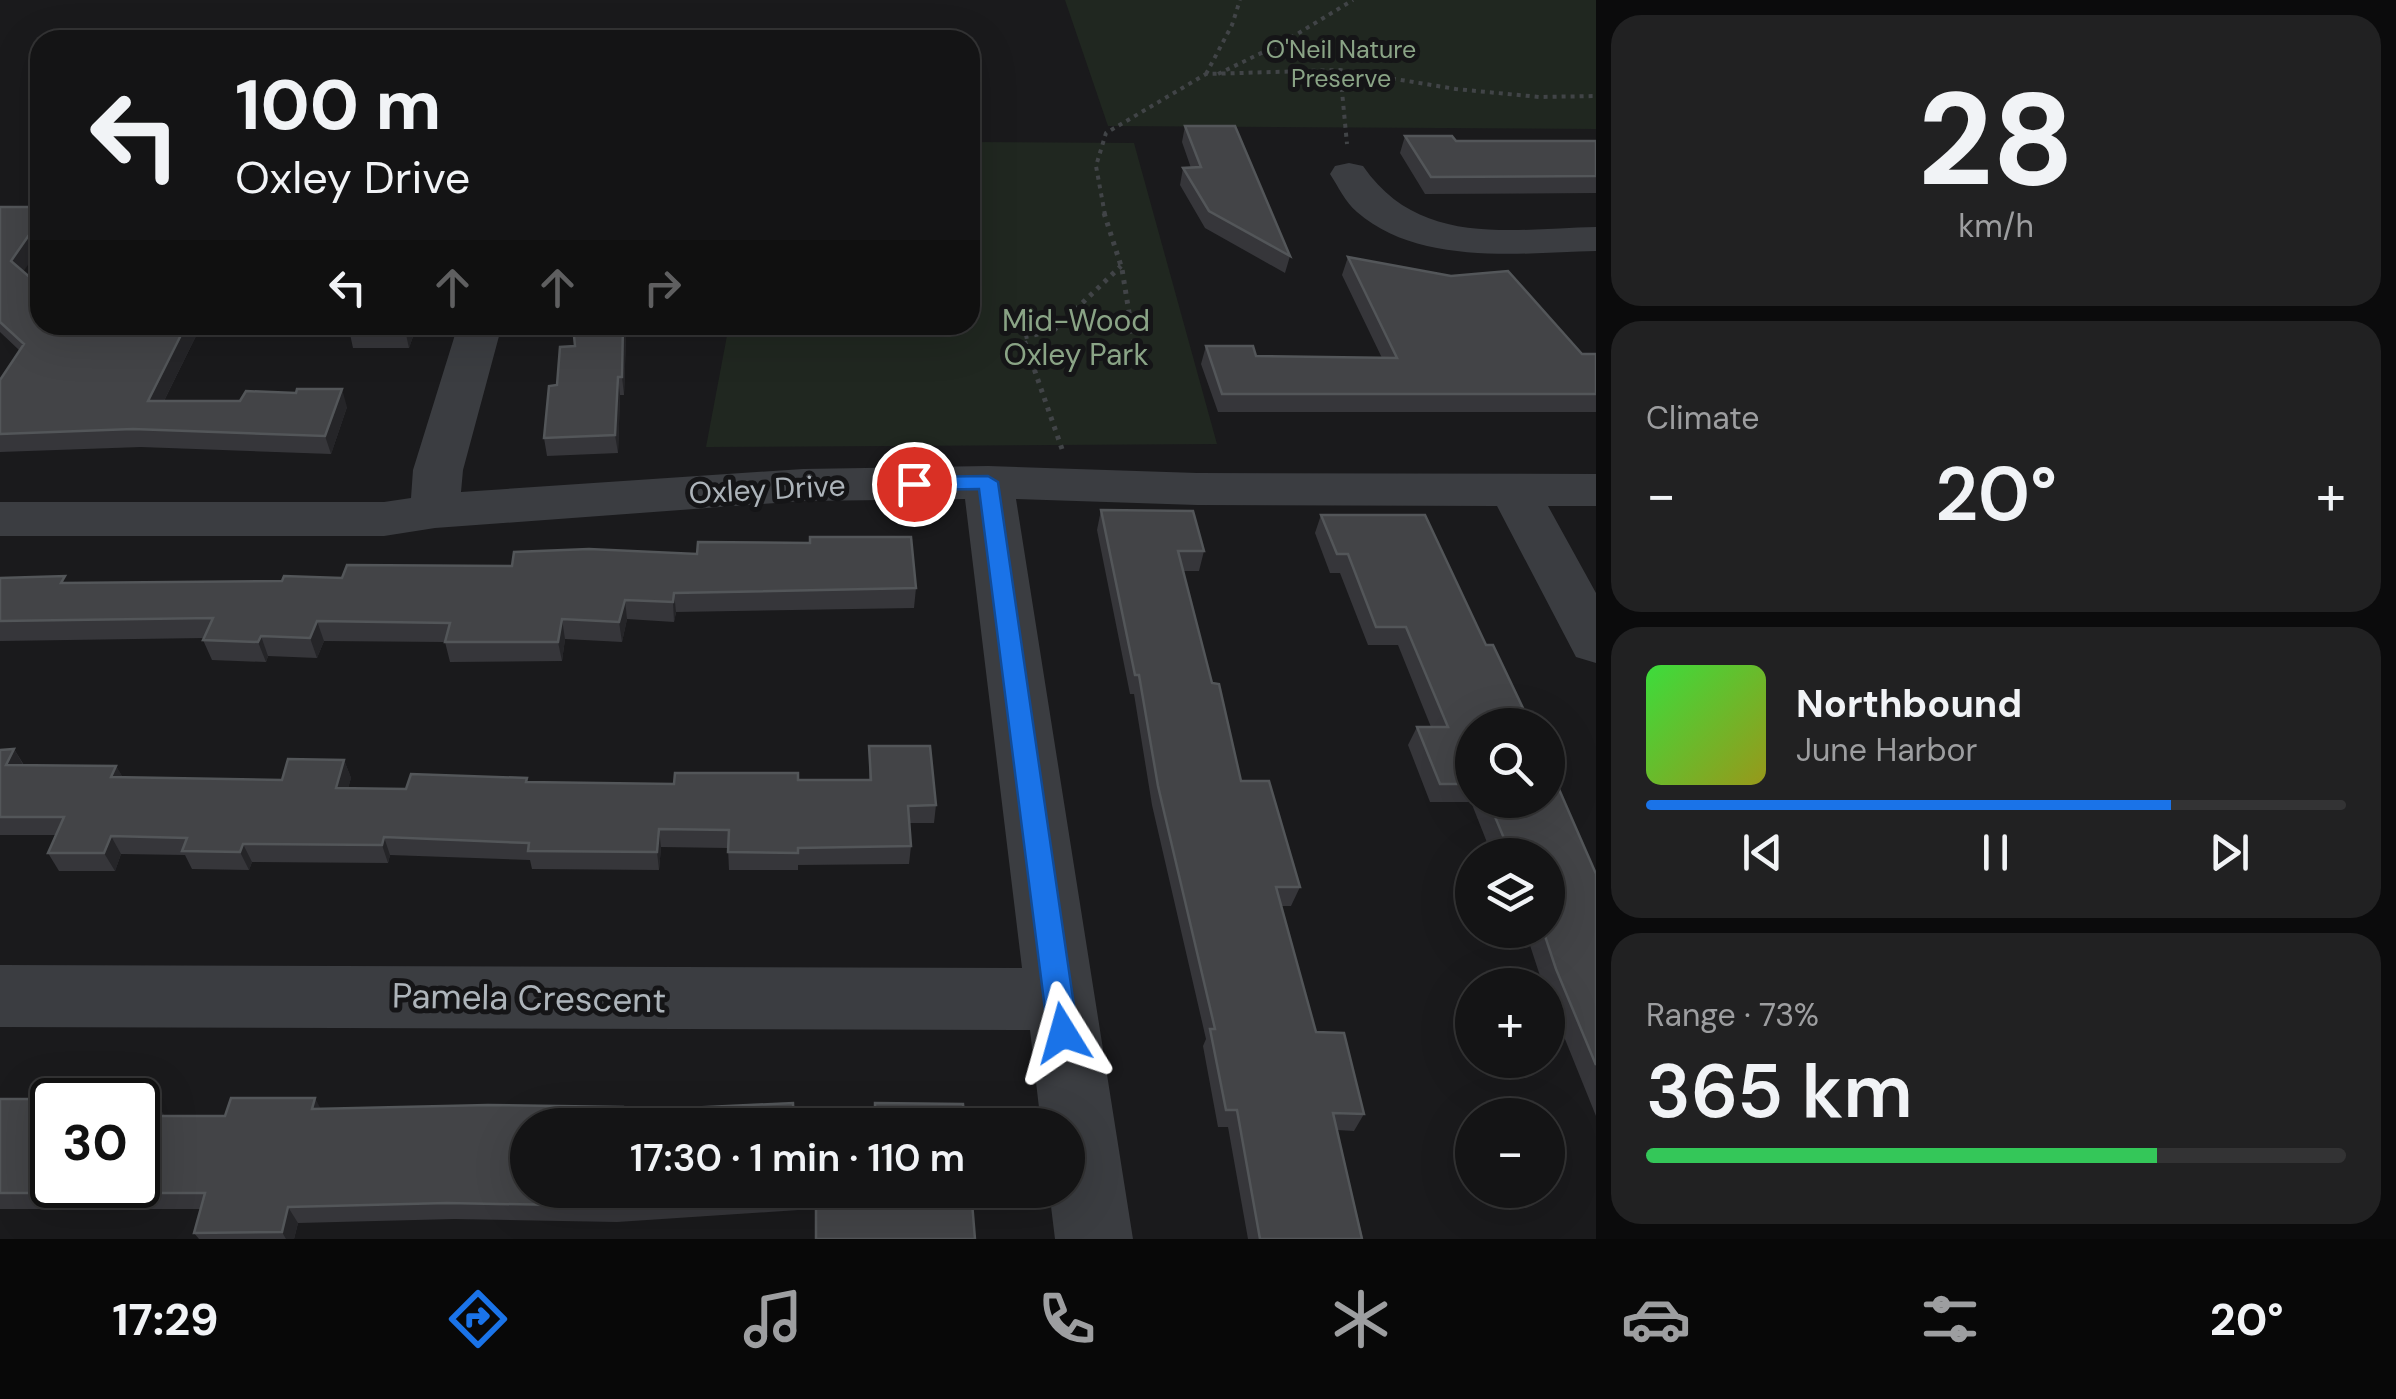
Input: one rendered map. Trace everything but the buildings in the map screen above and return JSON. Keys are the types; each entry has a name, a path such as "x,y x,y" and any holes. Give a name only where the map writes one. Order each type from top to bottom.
{"street":[{"path":"1349,174 1359,198 1373,210 1422,232 1449,237 1596,239"},
{"path":"435,510 438,470 477,335"},
{"path":"988,482 1094,1239"},
{"name":"Oxley Drive","path":"0,519 384,519 435,510 803,485 988,482 1197,489 1596,490"},
{"path":"1513,489 1596,644"},
{"name":"Pamela Crescent","path":"0,996 1058,999"}],"path":[{"path":"1206,74 1240,0"},
{"path":"1216,74 1284,42 1353,0"},
{"path":"1340,70 1349,174"},
{"path":"1136,356 1121,266 1096,182 1098,144 1106,132 1206,74 1340,70 1539,98 1596,96"},
{"path":"1062,451 1023,338 1053,331 1121,266"}],"green space":[{"name":"O'Neil Nature Preserve","path":"1065,0 1596,0 1596,129 1108,126"},
{"name":"Mid-Wood Oxley Park","path":"980,142 1134,143 1217,444 706,447 727,335 980,335"}],"route":[{"path":"914,484 988,482 1063,1033"}]}
